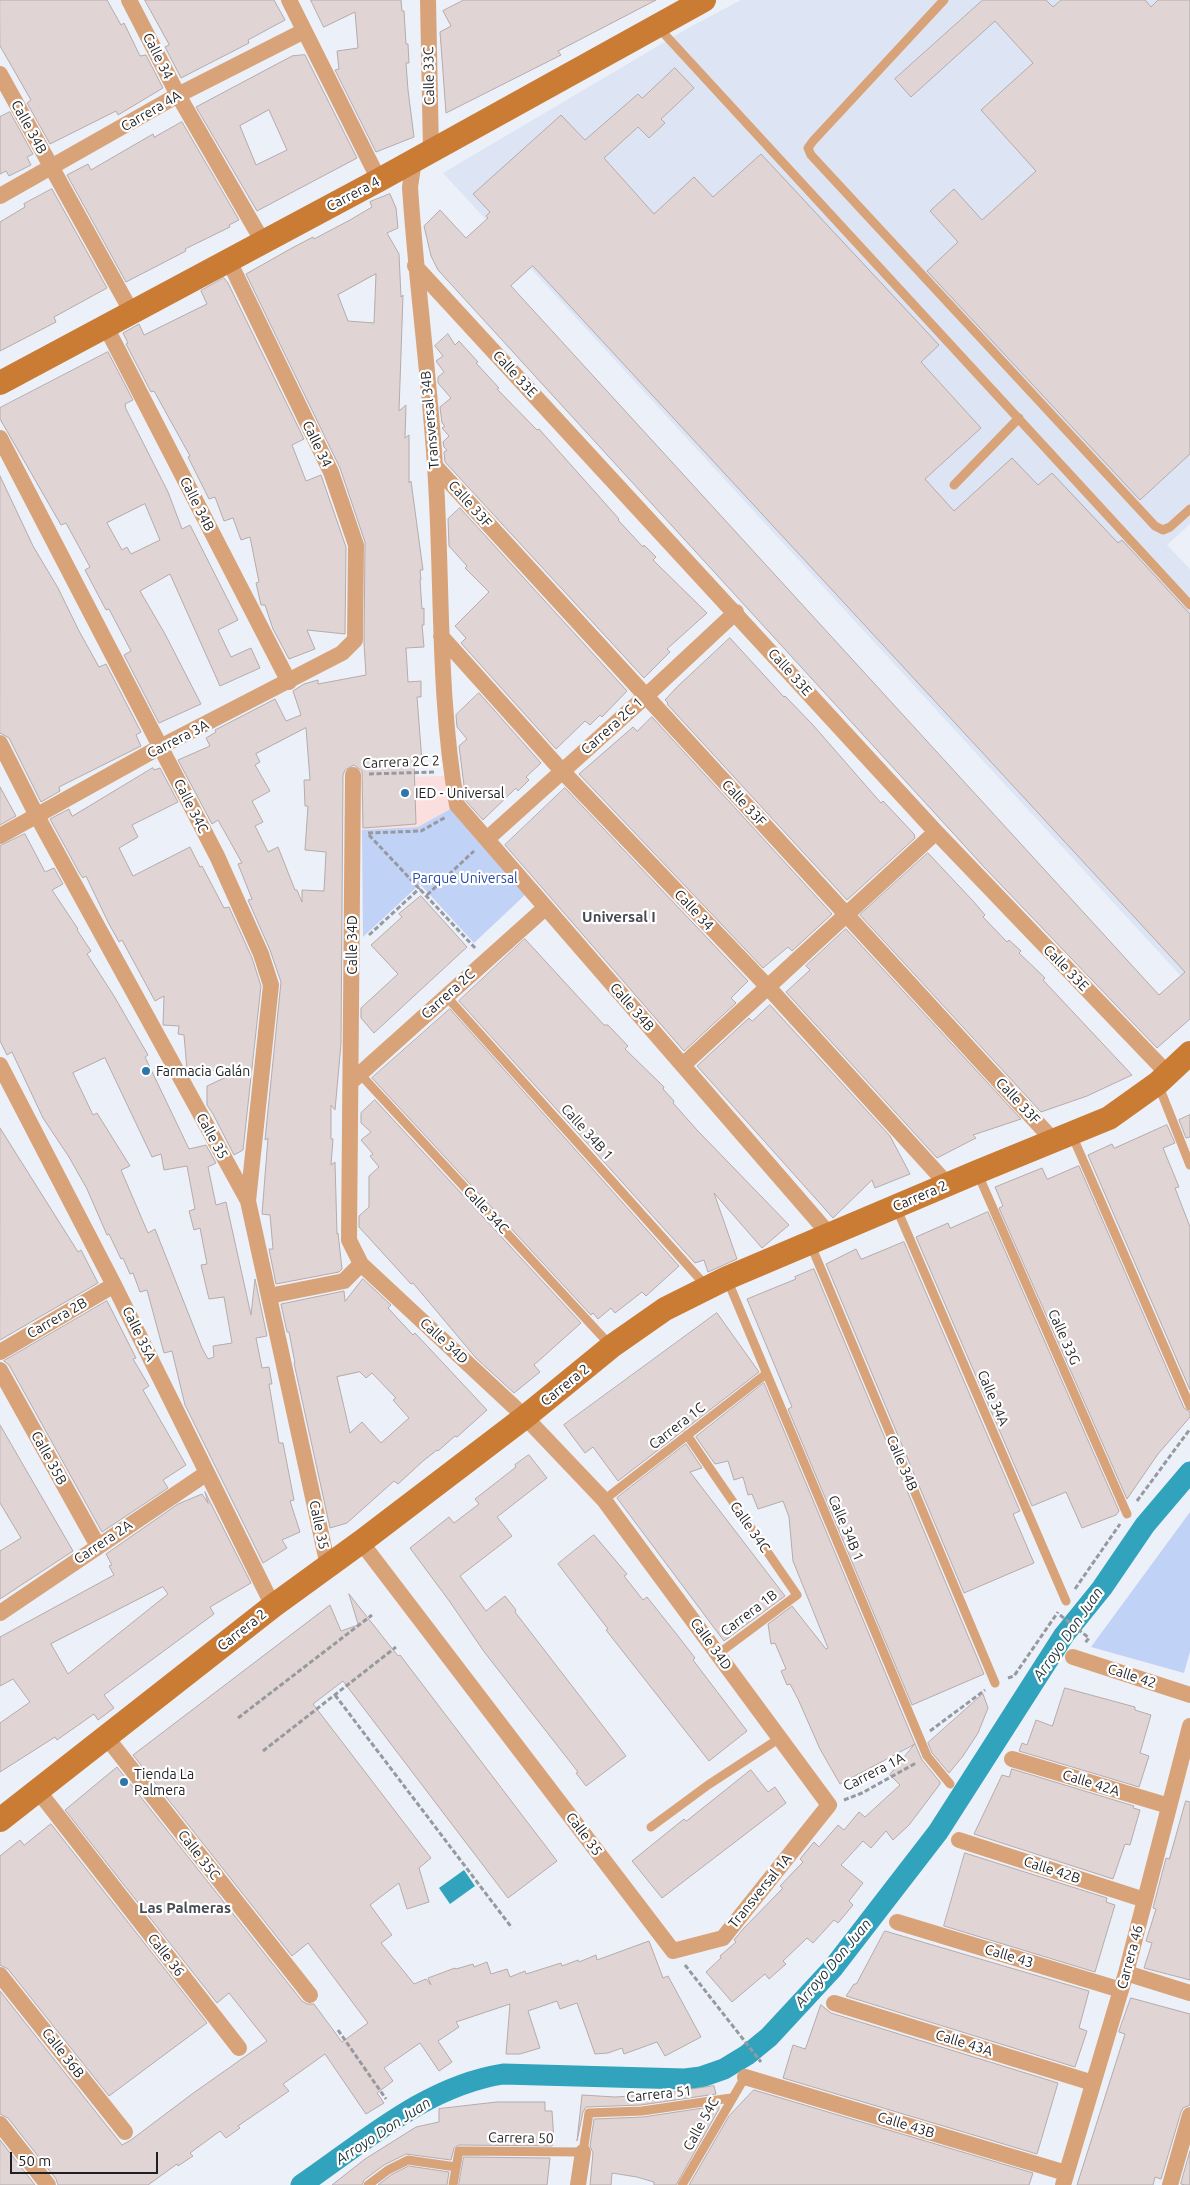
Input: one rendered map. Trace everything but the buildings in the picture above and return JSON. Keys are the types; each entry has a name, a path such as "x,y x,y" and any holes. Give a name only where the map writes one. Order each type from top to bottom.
{"street":[{"name":"Calle 34","path":"130,0 178,95 263,242"},
{"path":"289,0 379,180"},
{"name":"Carrera 4","path":"0,383 131,311 379,180 704,0"},
{"name":"Calle 33C","path":"423,156 429,1"},
{"name":"Carrera 4A","path":"0,196 178,95 304,31"},
{"name":"Calle 34B","path":"0,74 131,311"},
{"name":"Transversal 34B","path":"423,156 410,187 415,266 435,466 441,636 451,772"},
{"name":"Calle 34","path":"229,260 331,472 356,545 355,640"},
{"name":"Calle 33E","path":"415,266 736,612 1163,1079"},
{"name":"Calle 34B","path":"105,325 289,682"},
{"name":"Calle 34C","path":"0,438 217,856 261,954 271,984 248,1201"},
{"name":"Calle 33F","path":"435,466 848,915 1062,1136"},
{"name":"Carrera 2C 1","path":"487,839 736,612"},
{"name":"Calle 34","path":"441,636 562,771 766,986 947,1184"},
{"name":"Carrera 3A","path":"0,836 160,747 342,653 355,640"},
{"name":"Calle 35","path":"0,742 37,816 248,1201 328,1566"},
{"name":"Calle 34B","path":"451,772 457,805 460,809 683,1065 820,1238"},
{"name":"Calle 34D","path":"353,775 361,834 352,950 356,1077 349,1240 361,1264 524,1417 604,1500 829,1805"},
{"path":"683,1065 766,986 848,915 936,832"},
{"name":"Carrera 2C","path":"356,1077 545,908"},
{"name":"Carrera 2","path":"0,1820 273,1606 361,1542 524,1417 612,1346 665,1309 717,1282 947,1184 1109,1118 1163,1079 1190,1053"},
{"name":"Calle 35A","path":"0,1065 114,1285 273,1606"},
{"path":"269,1296 344,1281 361,1264"},
{"name":"Carrera 2B","path":"0,1352 114,1285"},
{"name":"Calle 35B","path":"0,1370 98,1546"},
{"name":"Carrera 2A","path":"0,1613 207,1473"},
{"name":"Calle 35","path":"361,1542 674,1951"},
{"name":"Calle 42","path":"1074,1657 1190,1695"},
{"name":"Carrera 46","path":"1065,2179 1126,1973 1190,1726"},
{"name":"Calle 35C","path":"107,1738 310,1995"},
{"name":"Calle 42A","path":"1012,1759 1169,1806"},
{"name":"Calle 36","path":"38,1792 239,2048"},
{"name":"Transversal 1A","path":"674,1951 723,1938 829,1805"},
{"name":"Calle 42B","path":"959,1840 1145,1900"},
{"name":"Calle 43","path":"897,1922 1121,1990"},
{"path":"1126,1973 1190,1992"},
{"name":"Calle 36B","path":"0,1975 125,2132"},
{"name":"Calle 43A","path":"834,2003 1093,2083"},
{"name":"Calle 43B","path":"745,2077 1065,2179"},
{"path":"1170,2185 1190,2115"},
{"path":"0,2124 48,2185"},
{"path":"578,2185 583,2152"}],"lane":[{"path":"944,0 813,141 808,148 811,155 1155,526 1163,530 1170,527 1190,509"},
{"path":"657,26 1190,604"},
{"path":"954,484 1019,418"},
{"name":"Calle 34B 1","path":"446,996 717,1282 766,1374 927,1756 950,1784"},
{"name":"Calle 34C","path":"356,1077 612,1346"},
{"name":"Calle 33E","path":"1163,1079 1190,1165"},
{"name":"Calle 33F","path":"1062,1136 1190,1406"},
{"name":"Calle 33G","path":"977,1172 1127,1514"},
{"name":"Calle 34A","path":"895,1207 1066,1601"},
{"name":"Calle 34B","path":"820,1238 995,1682"},
{"name":"Carrera 1C","path":"604,1500 766,1374"},
{"name":"Calle 34C","path":"687,1435 797,1595"},
{"name":"Carrera 1B","path":"718,1654 797,1595"},
{"path":"651,1828 708,1785 780,1738"},
{"name":"Calle 54C","path":"682,2185 731,2098 745,2077"},
{"name":"Carrera 51","path":"583,2152 590,2112 642,2111 731,2098"},
{"name":"Carrera 50","path":"456,2166 459,2151 583,2152"},
{"path":"368,2185 388,2170 408,2160 456,2166 453,2185"}],"path":[{"name":"Carrera 2C 2","path":"353,775 451,772"},
{"path":"361,834 421,831 460,809"},
{"path":"418,828 421,831"},
{"path":"361,834 420,888 486,960"},
{"path":"426,895 487,839"},
{"path":"352,950 420,888"},
{"path":"1058,1613 1089,1638"},
{"path":"238,1718 372,1615"},
{"path":"263,1751 396,1647"},
{"path":"335,1695 512,1928"},
{"name":"Carrera 1A","path":"829,1805 862,1793 927,1756"},
{"path":"674,1951 766,2069"},
{"path":"338,2030 386,2099"}],"shaded area":[{"path":"741,0 1190,0 1190,524 1167,545 1190,569 1190,986 443,173 690,27"},
{"name":"IED - Universal","path":"446,776 452,808 418,827 362,830 361,778"},
{"path":"464,1870 475,1886 450,1904 439,1888"}],"green space":[{"name":"Parque Universal","path":"452,808 527,893 474,943 420,884 363,937 362,830 418,827"},
{"path":"1190,1512 1190,1652 1184,1673 1091,1647"}],"waterway":[{"name":"Arroyo Don Juan","path":"301,2185 397,2118 448,2090 475,2080 503,2074 685,2079 701,2077 724,2069 747,2055 769,2037 833,1968 938,1832 1064,1635 1102,1588 1145,1525 1190,1472"}],"place":[{"name":"IED - Universal","path":"405,793"},
{"name":"Farmacia Galán","path":"146,1071"},
{"name":"Tienda La Palmera","path":"124,1782"}],"district":[{"name":"Universal I","path":"619,917"},
{"name":"Las Palmeras","path":"185,1908"}]}
